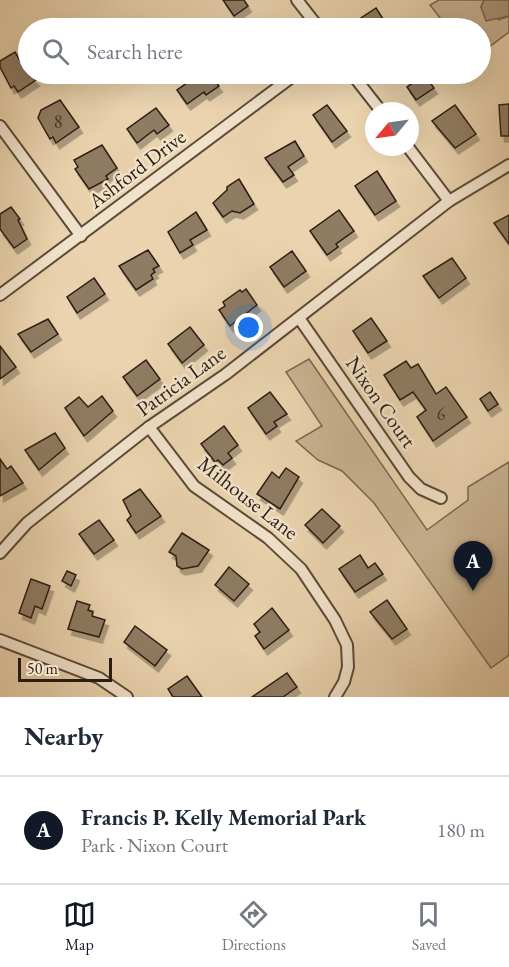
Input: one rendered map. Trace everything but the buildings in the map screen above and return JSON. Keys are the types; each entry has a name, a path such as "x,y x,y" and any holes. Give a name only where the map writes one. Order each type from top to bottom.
{"street":[{"path":"297,0 310,18"},
{"name":"Ashford Drive","path":"0,295 283,84"},
{"path":"360,84 374,102"},
{"path":"0,126 81,236"},
{"path":"415,156 449,201"},
{"name":"Patricia Lane","path":"0,553 27,523 149,427 299,318 449,201 509,165"},
{"name":"Nixon Court","path":"299,318 409,477 421,489 441,498"},
{"name":"Milhouse Lane","path":"149,427 194,486 268,538 302,569 335,620 347,645 348,667 344,682 335,697"},
{"path":"0,640 99,678 127,697"}],"shaded area":[{"path":"439,0 484,0 481,7 499,20 509,16 509,32 491,46 491,18 440,18 430,5"},
{"path":"484,0 509,0 509,16 491,20 491,18 485,18 481,7"},
{"path":"309,359 427,530 468,500 468,487 509,462 509,655 491,668 374,503 342,471 318,460 296,441 322,426 286,372"}],"place":[{"name":"Francis P. Kelly Memorial Park","path":"473,591"}]}
